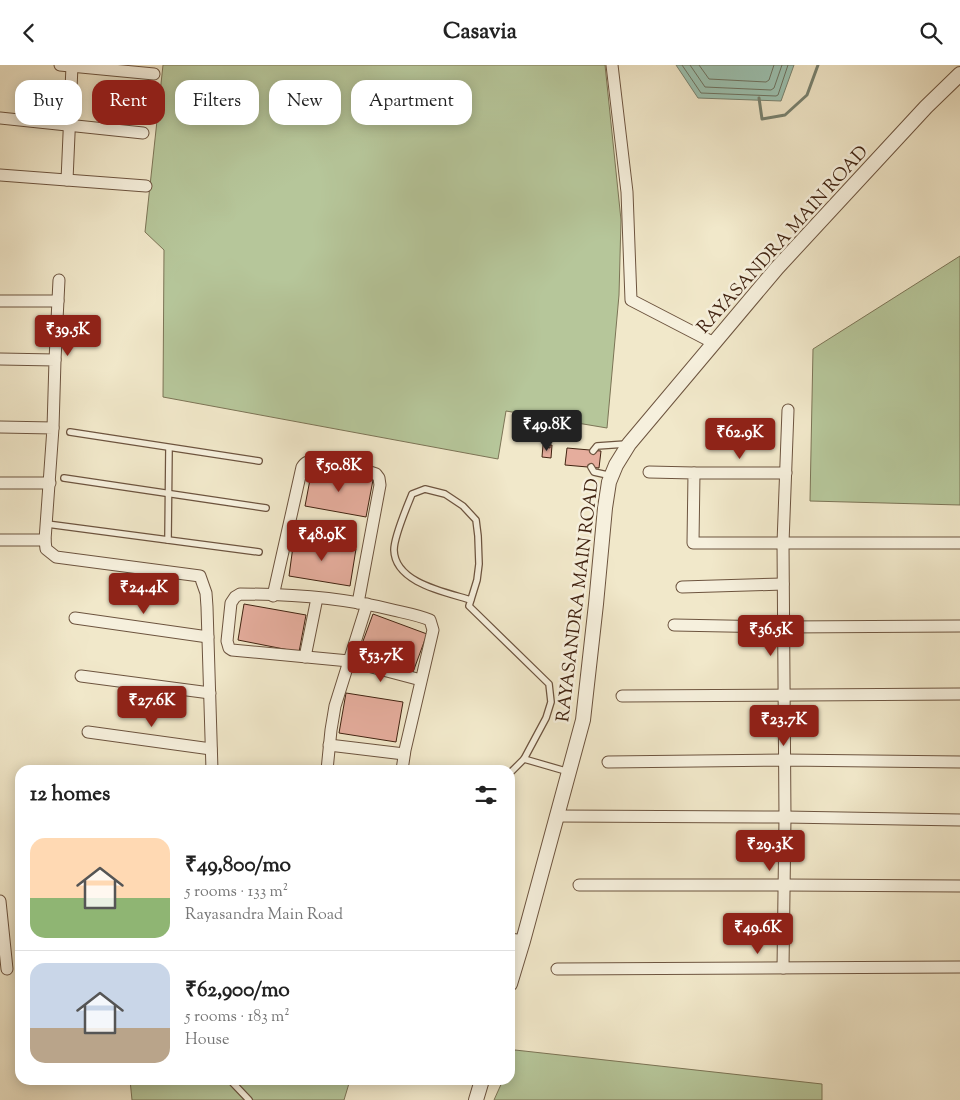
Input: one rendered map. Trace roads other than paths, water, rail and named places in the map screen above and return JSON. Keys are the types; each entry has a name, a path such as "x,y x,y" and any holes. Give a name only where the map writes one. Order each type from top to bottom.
{"street":[{"path":"60,65 154,75"},
{"path":"612,65 627,192 631,300 714,343"},
{"path":"72,66 72,80"},
{"name":"RAYASANDRA MAIN ROAD","path":"516,940 556,817 582,719 605,508 609,482 616,465 629,444 778,268 926,107 960,74"},
{"path":"0,118 15,120"},
{"path":"67,180 70,125 143,133"},
{"path":"0,175 146,186"},
{"path":"60,280 46,549 56,557 200,576 206,593 212,765"},
{"path":"0,301 58,301"},
{"path":"0,359 55,360"},
{"path":"783,968 785,760 783,543 788,409"},
{"path":"0,427 53,428"},
{"path":"273,596 304,463 316,460 376,474 380,485 363,603 335,706 327,765"},
{"path":"649,472 786,473"},
{"path":"694,473 693,543 960,543"},
{"path":"0,483 50,483"},
{"path":"0,540 45,540"},
{"path":"682,587 783,584"},
{"path":"403,765 434,630 430,620 421,616 363,603 317,598 240,595 235,597 231,603 227,641 229,648 235,651 348,661 421,680"},
{"path":"305,657 317,598"},
{"path":"75,619 208,637"},
{"path":"674,625 784,627 960,626"},
{"path":"81,676 210,693"},
{"path":"622,697 960,694"},
{"path":"88,732 211,749"},
{"path":"329,745 404,754"},
{"path":"608,763 785,760 960,762"},
{"path":"556,817 960,819"},
{"path":"579,885 960,886"},
{"path":"0,901 7,969"},
{"path":"557,969 960,967"},
{"path":"476,1100 480,1085"}],"lane":[{"path":"70,432 259,461"},
{"path":"593,451 597,446 629,444"},
{"path":"168,540 169,448"},
{"path":"591,467 594,472 612,476"},
{"path":"64,478 266,508"},
{"path":"471,600 435,589 408,576 399,567 394,548 412,494 425,489 445,494 463,506 476,520 479,564 477,580 471,600 469,605 549,684 552,702 546,718 524,759 515,768"},
{"path":"47,524 259,552"},
{"path":"524,759 568,772"},
{"path":"235,1085 250,1100"}],"water":[{"path":"676,65 794,65 781,101 698,98"}],"waterway":[{"path":"759,98 762,119 785,115 807,95 818,65"}]}
